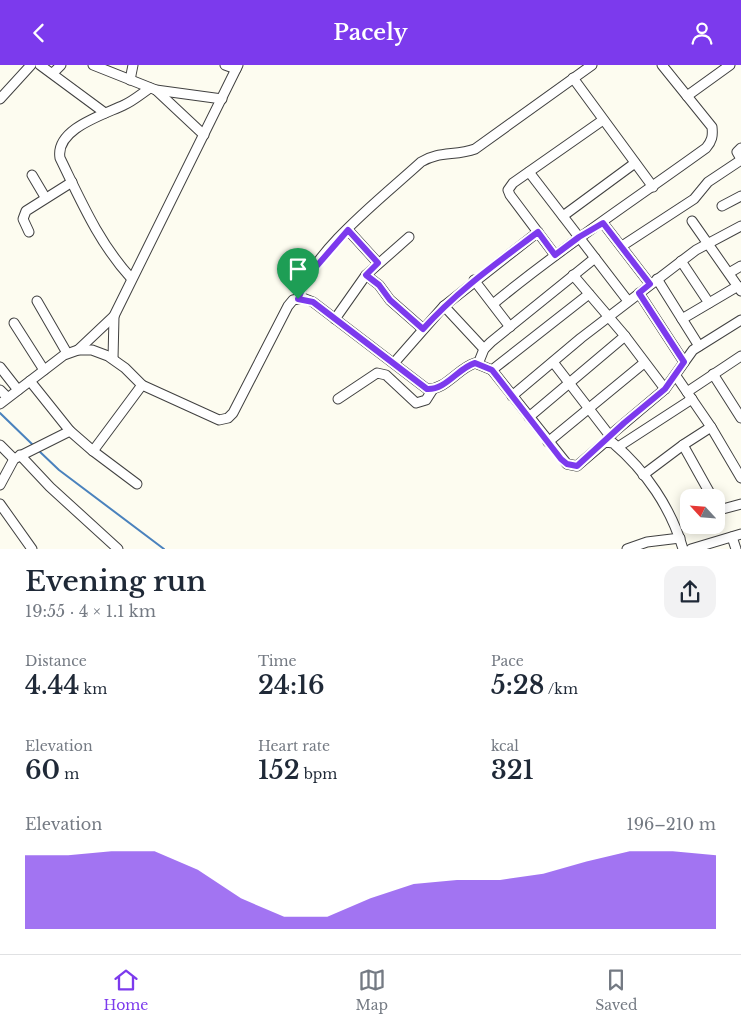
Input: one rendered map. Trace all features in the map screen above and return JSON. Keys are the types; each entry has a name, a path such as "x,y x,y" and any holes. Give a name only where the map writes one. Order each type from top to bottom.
{"street":[{"path":"0,99 31,65"},
{"path":"40,65 105,113"},
{"path":"53,73 61,65"},
{"path":"93,65 153,89 222,99"},
{"path":"130,80 133,65"},
{"path":"78,350 114,316 237,67 225,65"},
{"path":"298,299 308,276 348,230 420,162 431,155 456,154 475,149 592,65"},
{"path":"493,304 579,237 603,223 706,149 713,135 712,127 662,65"},
{"path":"687,97 730,65"},
{"path":"573,78 653,187"},
{"path":"132,278 110,254 60,158 60,145 81,125 153,89"},
{"path":"153,89 204,135"},
{"path":"555,255 508,190 513,183 603,120"},
{"path":"622,246 694,199 708,182 741,159 737,152 741,149"},
{"path":"563,216 635,163"},
{"path":"529,172 628,301"},
{"path":"32,175 45,197"},
{"path":"29,232 23,215 45,197 72,182"},
{"path":"722,207 741,196"},
{"path":"682,319 709,303 739,289 692,221"},
{"path":"603,223 682,319 699,346"},
{"path":"512,396 628,301 681,261 708,243 741,226"},
{"path":"348,230 378,263"},
{"path":"394,363 444,305 538,232"},
{"path":"335,319 366,275 409,237"},
{"path":"478,364 484,349 595,258"},
{"path":"681,261 709,303"},
{"path":"729,273 741,266"},
{"path":"366,275 379,285 390,300 423,329"},
{"path":"573,275 625,336 665,389"},
{"path":"474,280 510,327"},
{"path":"639,293 684,362"},
{"path":"492,370 589,294"},
{"path":"0,390 3,401 68,353 78,350 92,350 113,359 142,385 218,420 228,418 233,413 288,306 293,300 298,299 313,302 421,385 427,389 433,389"},
{"path":"37,301 68,353"},
{"path":"444,305 484,349"},
{"path":"113,359 114,316"},
{"path":"338,399 377,373 386,375 416,403 426,400 433,389 466,366 478,364 492,370 561,459 572,466 582,463 665,389 693,350 741,320"},
{"path":"14,323 44,370"},
{"path":"529,417 625,336"},
{"path":"618,447 689,396 713,374 741,356"},
{"path":"553,362 589,409 607,439 618,447 658,492 673,519 683,549"},
{"path":"548,442 644,363"},
{"path":"0,367 18,390"},
{"path":"713,374 741,418"},
{"path":"676,376 711,427 741,478"},
{"path":"30,381 70,431 137,484"},
{"path":"93,451 142,385"},
{"path":"643,475 711,427"},
{"path":"0,485 17,457 70,431"},
{"path":"0,445 17,457 118,549"},
{"path":"683,445 708,489"},
{"path":"725,507 741,504"},
{"path":"0,506 32,549"},
{"path":"691,549 736,536 736,549"},
{"path":"627,549 647,542 680,539"}],"waterway":[{"path":"0,413 33,445"},
{"path":"38,450 59,470 164,549"}],"route":[{"path":"603,223 650,284 639,293 684,362 676,376 665,389 624,423 582,463 572,466 561,459 492,370 475,363 466,366 439,387 427,389 313,302 303,298 298,299 308,276 337,240 348,230 378,263 366,275 379,285 390,300 423,329 444,305 464,288 538,232 555,255 579,237 603,223"}]}
